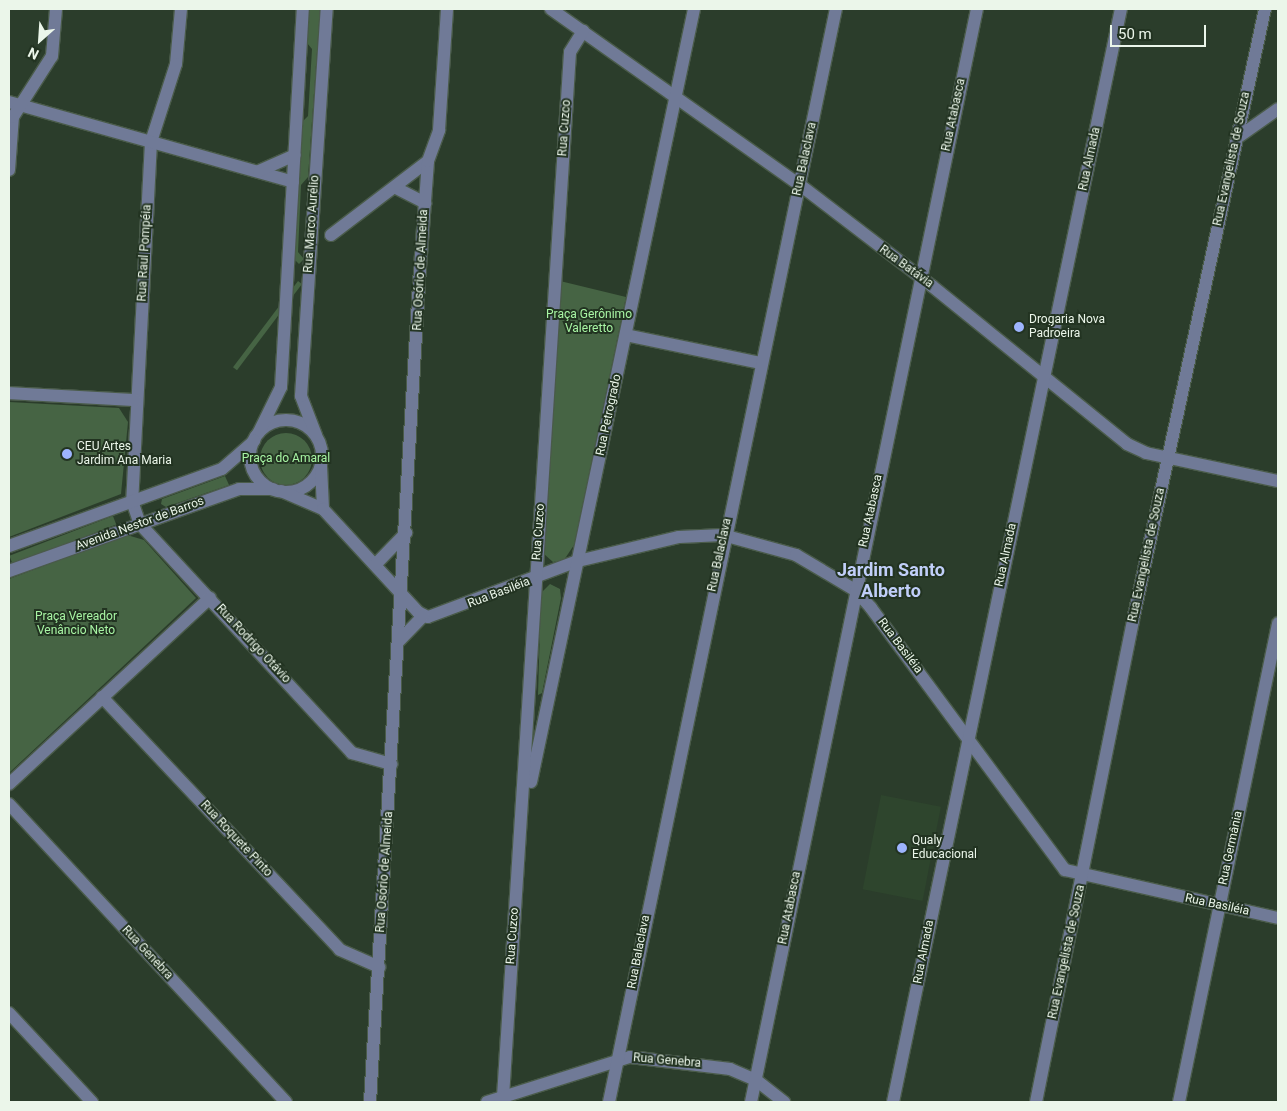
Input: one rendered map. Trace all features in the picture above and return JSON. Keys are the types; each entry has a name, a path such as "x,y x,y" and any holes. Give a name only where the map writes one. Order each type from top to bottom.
{"street":[{"path":"9,170 14,103 52,56 56,9"},
{"name":"Rua Raul Pompéia","path":"132,501 151,142 176,64 181,9"},
{"name":"Rua Marco Aurélio","path":"256,437 280,386 304,9"},
{"name":"Rua Marco Aurélio","path":"316,436 301,396 327,9"},
{"name":"Rua Osório de Almeida","path":"370,1102 425,203 428,161 440,130 447,9"},
{"name":"Rua Batávia","path":"550,9 676,95 800,185 920,278 1043,379 1127,444 1167,458 1278,481"},
{"name":"Rua Petrogrado","path":"523,820 694,9"},
{"name":"Rua Balaclava","path":"609,1102 723,535 800,185 836,9"},
{"name":"Rua Atabasca","path":"751,1102 855,590 977,9"},
{"name":"Rua Almada","path":"893,1102 967,738 1121,9"},
{"name":"Rua Evangelista de Souza","path":"1036,1102 1167,458 1265,9"},
{"name":"Rua Cuzco","path":"504,1097 523,820 536,579 570,52 583,31"},
{"path":"14,103 293,182"},
{"path":"1237,138 1278,109"},
{"path":"259,171 295,155"},
{"path":"330,235 396,188 428,161"},
{"path":"396,188 425,203"},
{"path":"288,267 309,268"},
{"path":"626,335 760,363"},
{"path":"9,393 136,400"},
{"path":"323,508 322,464 316,436 304,425 288,420 272,423 256,437 253,469 277,490 323,508 423,616 399,642"},
{"name":"Avenida Nestor de Barros","path":"9,546 222,469 256,437"},
{"path":"277,490 310,483 322,464"},
{"name":"Avenida Nestor de Barros","path":"9,571 239,489 277,490"},
{"name":"Rua Rodrigo Otávio","path":"132,501 140,524 352,753 391,764"},
{"path":"375,564 406,533"},
{"name":"Rua Basiléia","path":"423,616 440,616 578,561 679,537 723,535 796,556 855,590 967,738 1059,865 1082,877 1278,918"},
{"path":"9,784 210,598"},
{"name":"Rua Germânia","path":"1179,1102 1278,623"},
{"name":"Rua Roquete Pinto","path":"102,697 340,950 379,967"},
{"name":"Rua Genebra","path":"9,804 286,1102"},
{"path":"9,1013 92,1102"},
{"name":"Rua Genebra","path":"487,1102 618,1058 685,1060 730,1069 756,1080 784,1102"}],"shaded area":[{"name":"Qualy Educacional","path":"881,795 941,807 923,901 863,889"}],"green space":[{"path":"309,9 320,9 308,177 301,185 298,252 304,259 299,264 294,259 302,122 308,116 312,49 307,43"},
{"path":"298,281 302,284 237,370 233,367"},
{"name":"Praça Gerônimo Valeretto","path":"560,281 626,297 574,545 564,560 553,562 544,554"},
{"name":"CEU Artes Jardim Ana Maria","path":"9,402 119,408 128,422 121,494 9,537"},
{"name":"Praça do Amaral","path":"281,433 291,433 305,440 312,454 312,464 305,478 291,485 281,485 271,481 264,474 260,464 260,454 264,444 271,437"},
{"path":"225,476 229,485 166,507 161,504 162,499"},
{"path":"113,516 116,524 13,564 9,556"},
{"name":"Praça Vereador Venâncio Neto","path":"127,535 144,540 196,598 9,773 9,579"},
{"path":"550,584 560,589 561,598 542,693 538,695 541,593"}],"place":[{"name":"Drogaria Nova Padroeira","path":"1019,327"},
{"name":"CEU Artes Jardim Ana Maria","path":"67,454"},
{"name":"Qualy Educacional","path":"902,848"}],"district":[{"name":"Jardim Santo Alberto","path":"891,581"}]}
